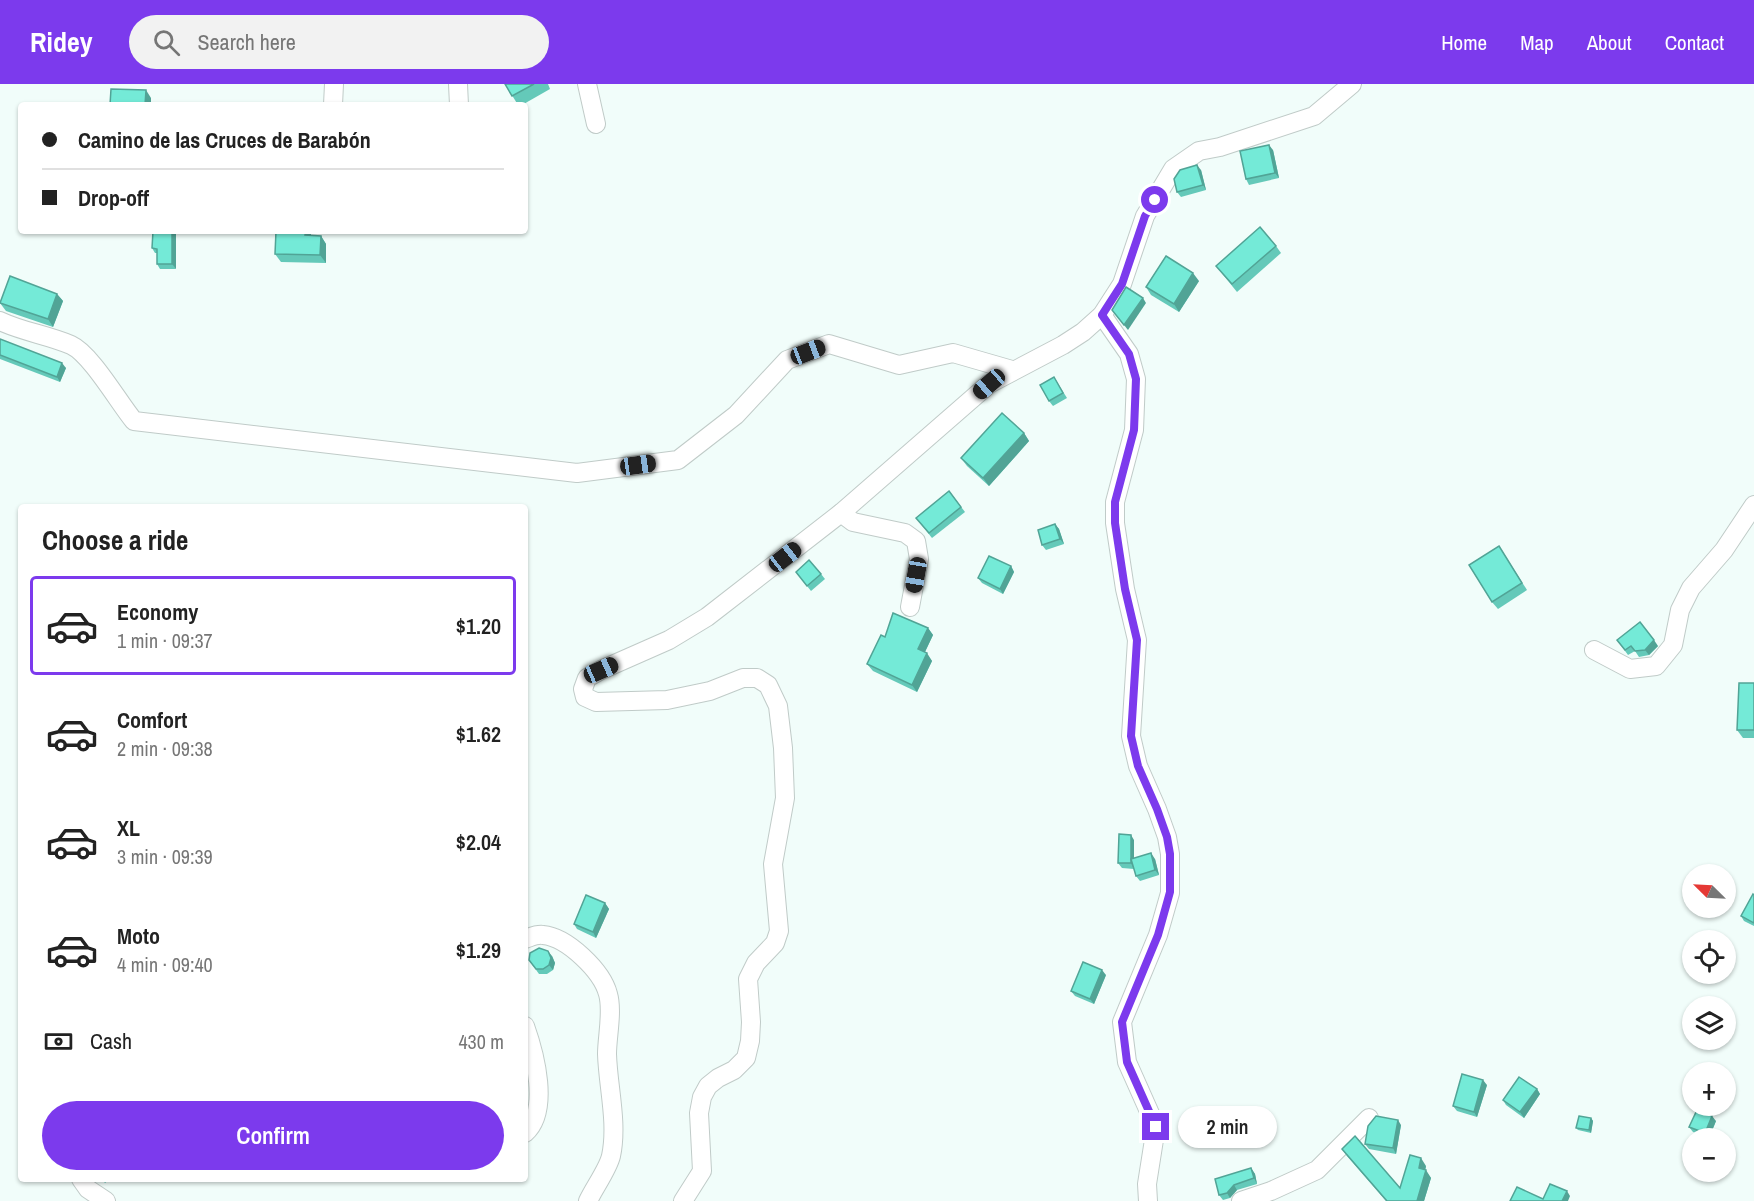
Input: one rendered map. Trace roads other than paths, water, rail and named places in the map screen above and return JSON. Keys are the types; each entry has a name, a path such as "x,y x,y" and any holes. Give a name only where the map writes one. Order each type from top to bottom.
{"street":[{"path":"333,102 334,84"},
{"path":"458,84 459,102"},
{"path":"587,84 596,124"},
{"path":"683,1201 702,1171 699,1113 702,1097 708,1086 734,1070 746,1058 751,1022 748,979 756,963 776,944 779,931 773,864 785,798 780,717 773,693 768,685 757,678 742,678 710,691 667,700 596,702 585,697 583,689 587,678 669,640 707,617 841,513 989,384 1083,332 1102,315 1122,284 1145,216 1173,169 1198,151 1220,147 1314,116 1352,84"},
{"path":"1102,315 1129,354 1136,379 1134,430 1115,502 1115,523 1125,589 1137,640 1131,736 1138,766 1157,809 1167,837 1170,854 1170,892 1161,924 1122,1022 1127,1062 1156,1127 1147,1184 1148,1201"},
{"path":"0,321 18,330 74,346 103,377 134,421 577,473 678,460 736,415 787,360 829,344 899,365 953,354 1012,370"},
{"path":"1594,650 1630,669 1656,666 1673,645 1680,610 1691,588 1724,550 1754,505"},
{"path":"841,513 853,522 905,533 916,541 919,559 910,607"},
{"path":"528,938 541,934 549,936 574,950 587,961 603,981 609,997 607,1054 613,1125 611,1157 588,1201"},
{"path":"528,1036 539,1091 536,1120 528,1129"},
{"path":"1241,1201 1271,1191 1317,1170 1369,1119"},
{"path":"83,1182 88,1189 106,1201"}]}
